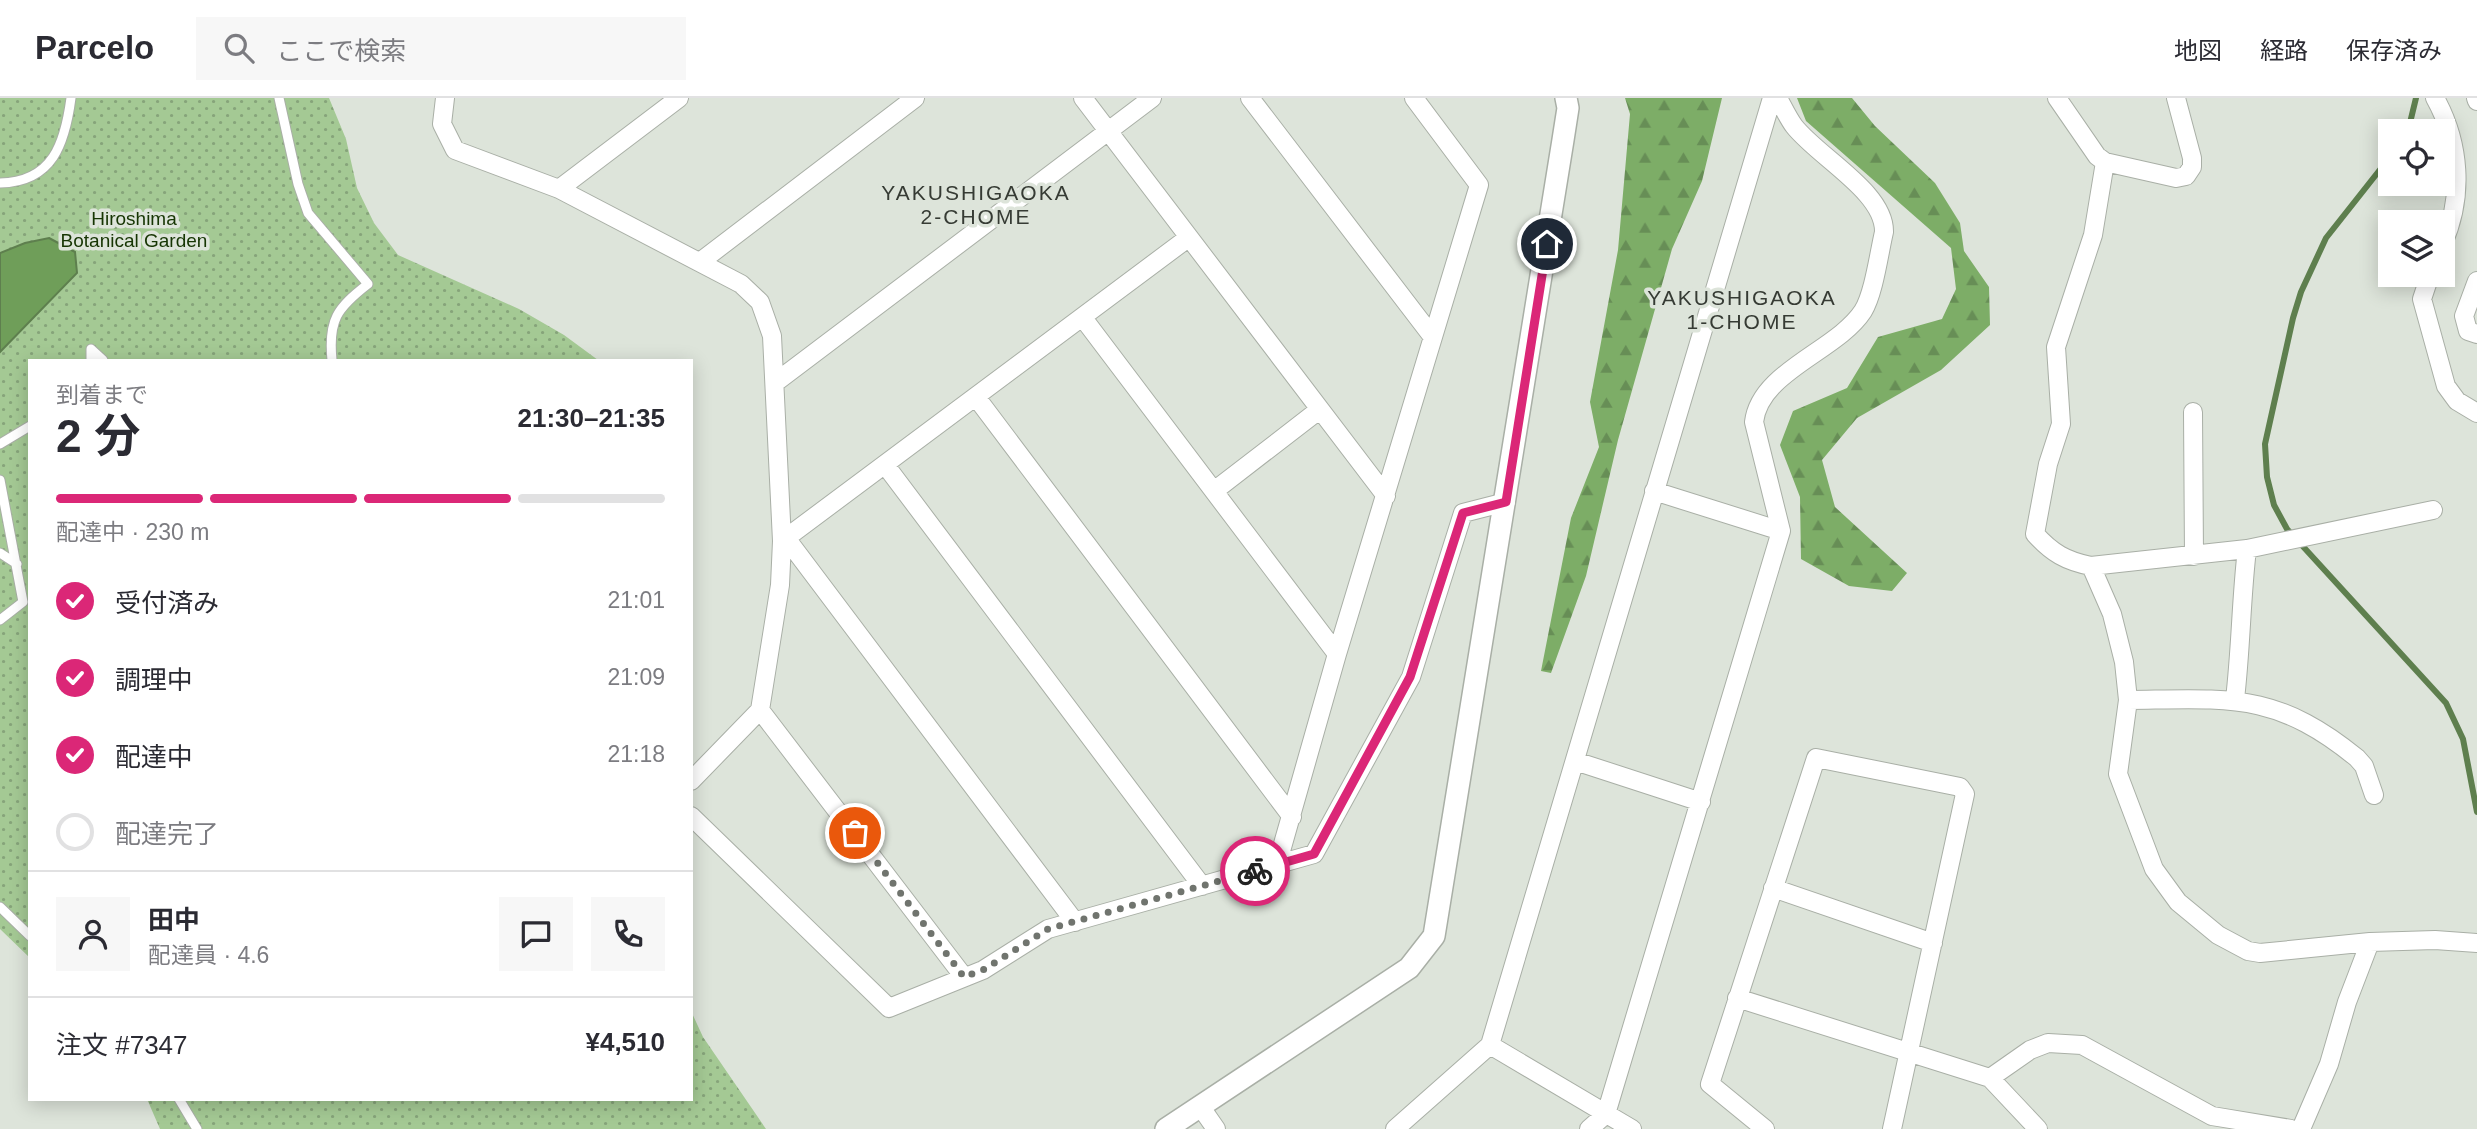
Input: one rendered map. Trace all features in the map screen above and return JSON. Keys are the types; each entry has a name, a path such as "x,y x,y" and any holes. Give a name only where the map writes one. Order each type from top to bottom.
{"street":[{"path":"445,98 442,124 455,150 559,189 741,284 760,302 770,325 776,382 784,540 780,585 760,710 693,779"},
{"path":"700,262 915,98"},
{"path":"1083,98 1386,496"},
{"path":"776,382 1152,98"},
{"path":"1250,98 1432,336"},
{"path":"1277,865 1337,654 1479,186 1414,98"},
{"path":"1166,1129 1409,968 1434,936 1506,502 1568,108 1566,98"},
{"path":"1395,1129 1490,1045 1772,98"},
{"path":"1589,1129 1606,1114 1781,531 1754,422 1755,411 1766,391 1862,312 1884,221 1876,204 1795,127 1778,98"},
{"path":"2057,98 2097,156 2105,162 2176,178 2186,176 2192,167 2176,98"},
{"path":"2435,98 2448,128 2457,169 2458,198 2454,210"},
{"path":"559,189 676,99"},
{"path":"2105,162 2093,235 2056,347 2061,424 2048,464 2035,534 2054,554 2073,563 2091,566 2247,549 2433,510"},
{"path":"784,540 1188,239"},
{"path":"2477,281 2464,316 2468,331 2477,334"},
{"path":"2426,287 2422,299 2446,386 2457,401 2477,413"},
{"path":"1083,318 1337,654"},
{"path":"976,397 1292,817"},
{"path":"1214,491 1320,410"},
{"path":"2193,412 2194,556"},
{"path":"886,466 1202,886"},
{"path":"1654,491 1781,531"},
{"path":"693,818 889,1008 983,970 1029,939 1075,922 1314,854 1410,677 1463,513 1506,502"},
{"path":"784,540 1075,922"},
{"path":"2235,699 2243,634 2239,615 2247,549"},
{"path":"2091,566 2118,631 2128,700 2118,774 2154,869 2178,902 2218,935 2248,951 2260,953 2435,940 2477,943"},
{"path":"2128,700 2235,699 2261,704 2304,720 2335,740 2364,766 2374,795"},
{"path":"760,710 964,977"},
{"path":"1765,1129 1710,1084 1816,758 1960,787 1965,794 1892,1129"},
{"path":"1575,761 1701,802"},
{"path":"1773,888 1933,943"},
{"path":"2301,1129 2329,1064 2347,1002 2370,943"},
{"path":"1737,998 1990,1078 2038,1129"},
{"path":"1990,1078 2031,1050 2048,1043 2082,1045 2212,1116 2291,1129"},
{"path":"1490,1045 1632,1129"},
{"path":"1200,1106 1216,1129"}],"lane":[{"path":"0,183 16,183 35,176 48,163 66,133 71,98"},
{"path":"279,98 308,212 368,284 338,311 332,325 332,359"},
{"path":"91,359 91,349 102,359"},
{"path":"0,444 28,427"},
{"path":"0,480 23,601 0,620"},
{"path":"0,553 17,564"},
{"path":"0,907 28,934"},
{"path":"180,1101 197,1129"}],"green space":[{"name":"Hiroshima Botanical Garden","path":"0,98 329,98 346,139 357,188 374,223 398,255 519,309 564,335 597,359 28,359 28,956 0,929"},
{"path":"1625,98 1722,98 1702,181 1672,249 1618,440 1586,576 1551,673 1541,671 1571,518 1599,447 1590,402 1618,250 1630,114"},
{"path":"1797,98 1852,98 1875,126 1935,183 1960,223 1964,251 1989,287 1990,325 1941,370 1857,418 1822,460 1835,507 1907,573 1892,591 1849,586 1801,559 1800,497 1780,445 1793,411 1847,388 1878,337 1942,319 1956,289 1951,248 1806,121"},
{"path":"693,1015 703,1037 766,1129 160,1129 148,1101 693,1101"}],"shaded area":[{"path":"49,238 75,252 77,273 0,352 0,253 25,243"}],"waterway":[{"path":"2411,119 2416,98"},
{"path":"2378,172 2326,238 2301,292 2265,444 2267,477 2274,505 2287,529 2446,703 2463,739 2477,812"}],"way so far":[{"path":"855,833 964,977 983,970 1048,929 1255,871"}],"district":[{"name":"YAKUSHIGAOKA 2-CHOME","path":"976,205"},
{"name":"YAKUSHIGAOKA 1-CHOME","path":"1742,310"}],"route":[{"path":"1255,871 1314,854 1410,677 1463,513 1506,502 1547,244"}]}
